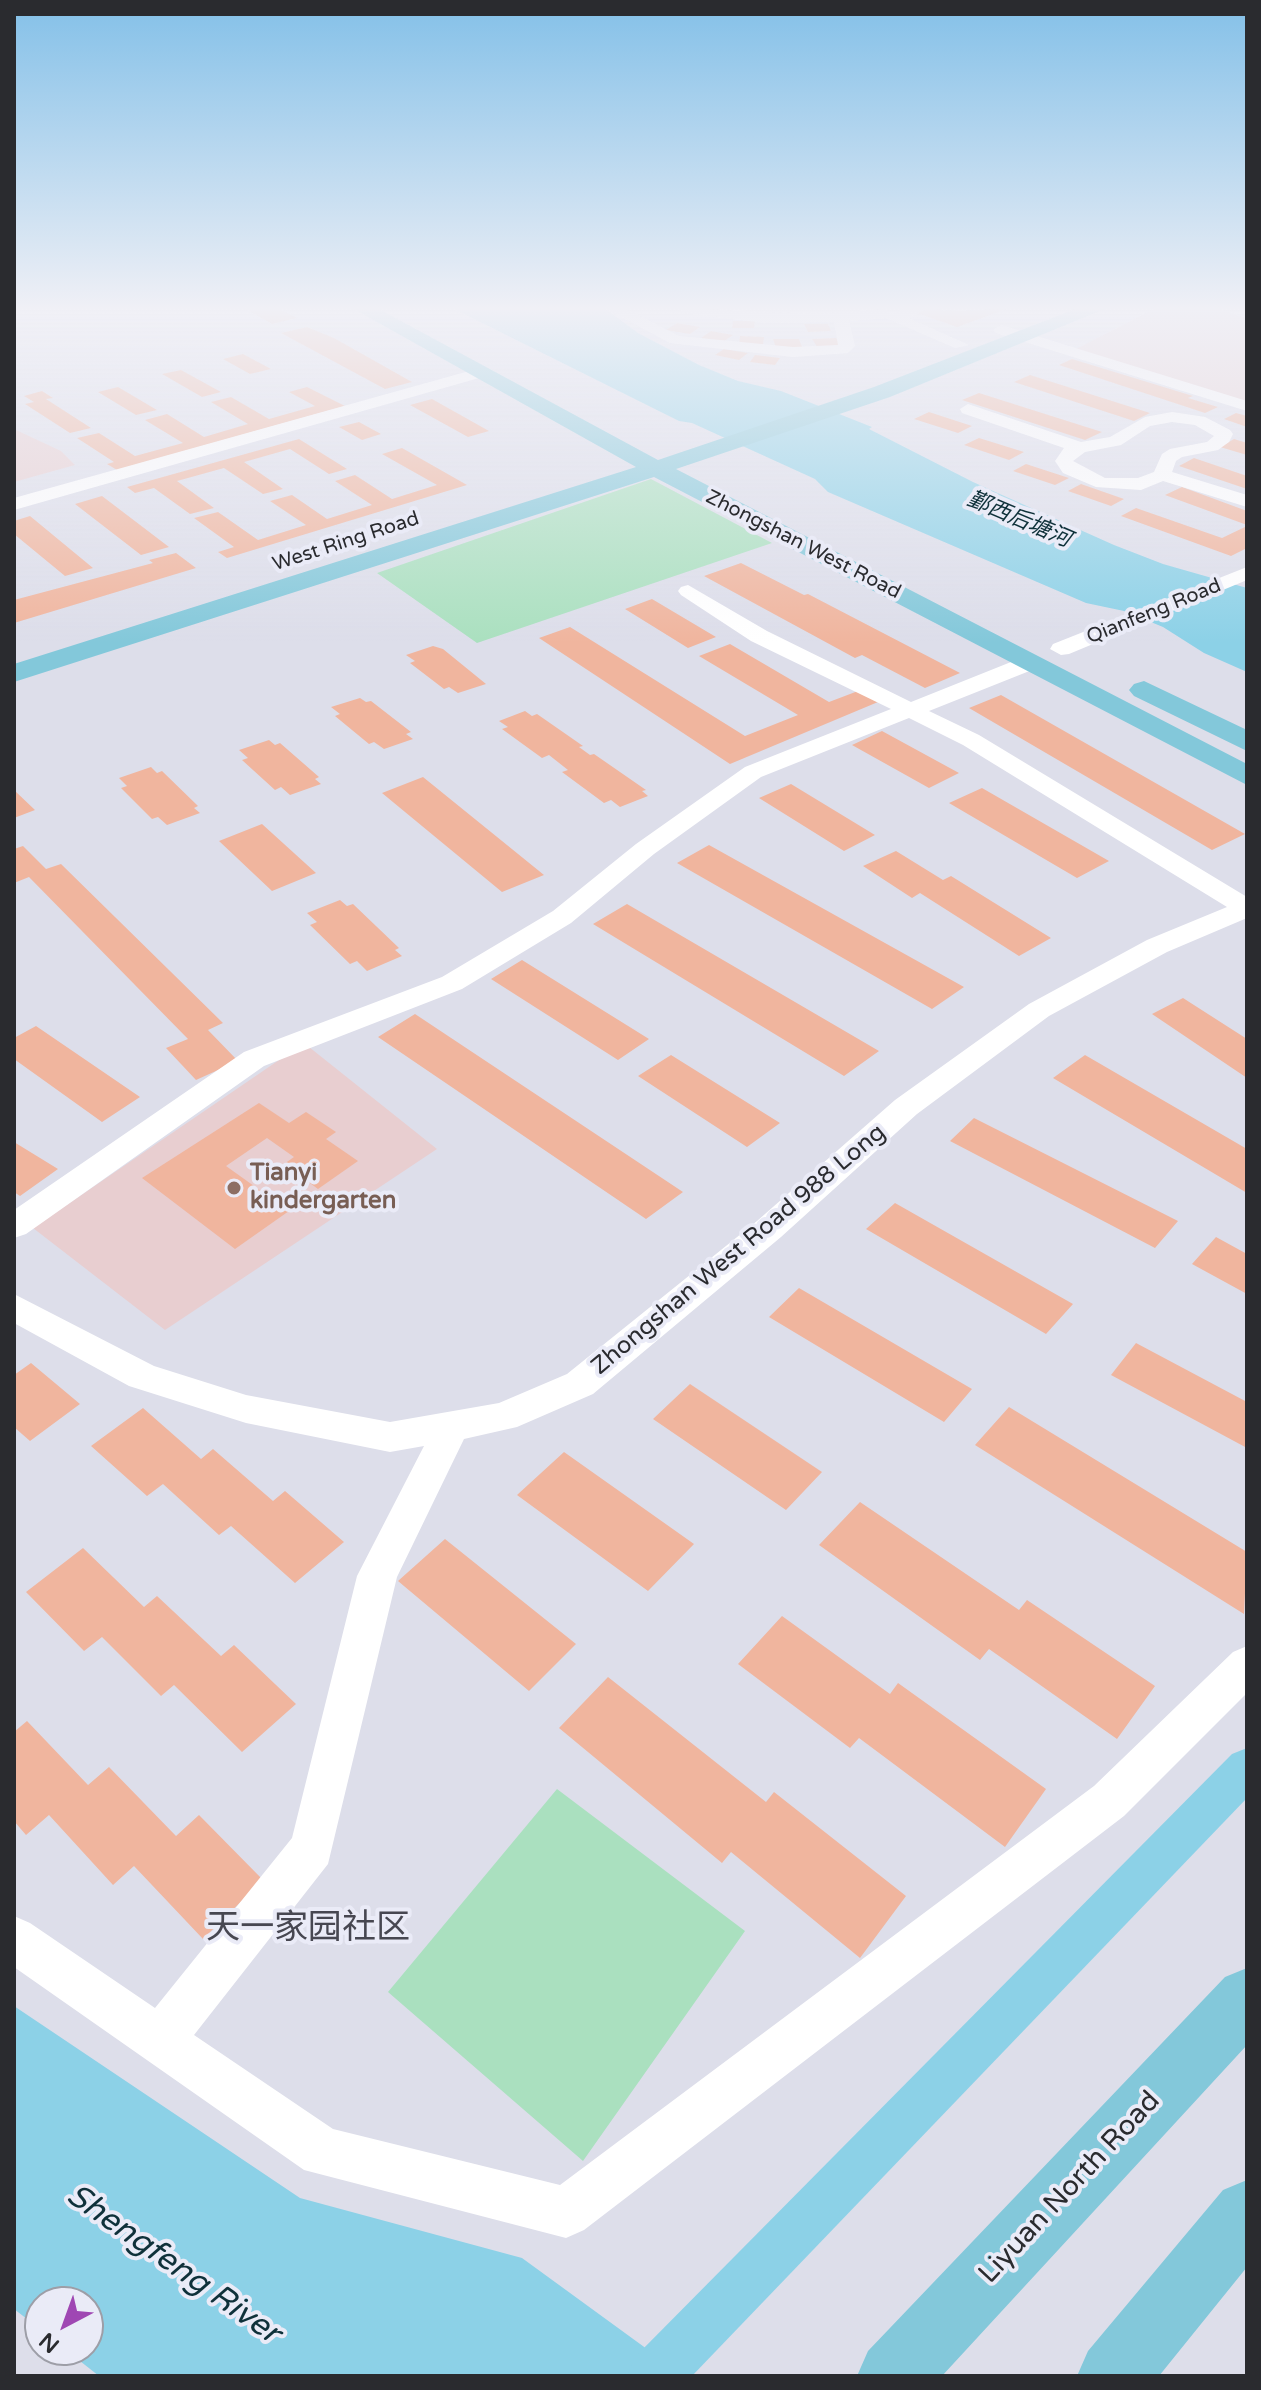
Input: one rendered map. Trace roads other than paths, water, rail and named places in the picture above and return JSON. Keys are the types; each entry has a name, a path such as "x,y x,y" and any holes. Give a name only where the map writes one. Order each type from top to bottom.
{"main road":[{"name":"Zhongshan West Road","path":"584,420 1090,663"},
{"name":"Zhongshan West Road","path":"597,420 1029,663 1247,776"},
{"path":"658,453 749,420"},
{"path":"658,453 716,449 802,420"},
{"name":"West Ring Road","path":"14,649 658,453"},
{"name":"West Ring Road","path":"14,673 658,453"},
{"path":"1118,678 1247,742"},
{"name":"Liyuan North Road","path":"902,2367 1247,1999"},
{"path":"1113,2376 1247,2214"}],"street":[{"path":"14,504 314,420"},
{"path":"999,420 1080,447"},
{"path":"1158,420 1145,422 1115,441 1080,447 1067,453 1064,461 1069,469 1102,483 1141,484 1162,475 1247,501"},
{"path":"1162,475 1168,458 1212,446 1220,442 1224,434 1199,421 1189,420"},
{"name":"Qianfeng Road","path":"1061,649 1247,573"},
{"path":"688,591 759,636 971,740 1247,908"},
{"path":"14,1226 254,1059 452,983 562,917 645,849 753,772 1029,663"},
{"name":"Zhongshan West Road 988 Long","path":"14,1307 142,1376 246,1409 390,1437 504,1417 580,1384 769,1229 906,1107 1039,1010 1157,946 1247,908"},
{"path":"160,2040 312,1849 377,1576 452,1426"},
{"path":"14,1939 322,2152 566,2212 1109,1801 1247,1665"}],"water":[{"name":"鄞西后塘河","path":"676,420 853,420 973,482 1114,545 1163,564 1247,588 1247,672 1204,653 1163,627 1124,611 1086,603 828,492 815,479 692,423"},
{"name":"Shengfeng River","path":"14,2006 300,2198 522,2258 684,2376 99,2376 86,2366 104,2366 104,2286 24,2286 24,2317 14,2309"}],"waterway":[{"path":"654,2376 1247,1768"}],"place":[{"name":"Tianyi kindergarten","path":"234,1188"}],"district":[{"name":"天一家园社区","path":"308,1929"}]}
